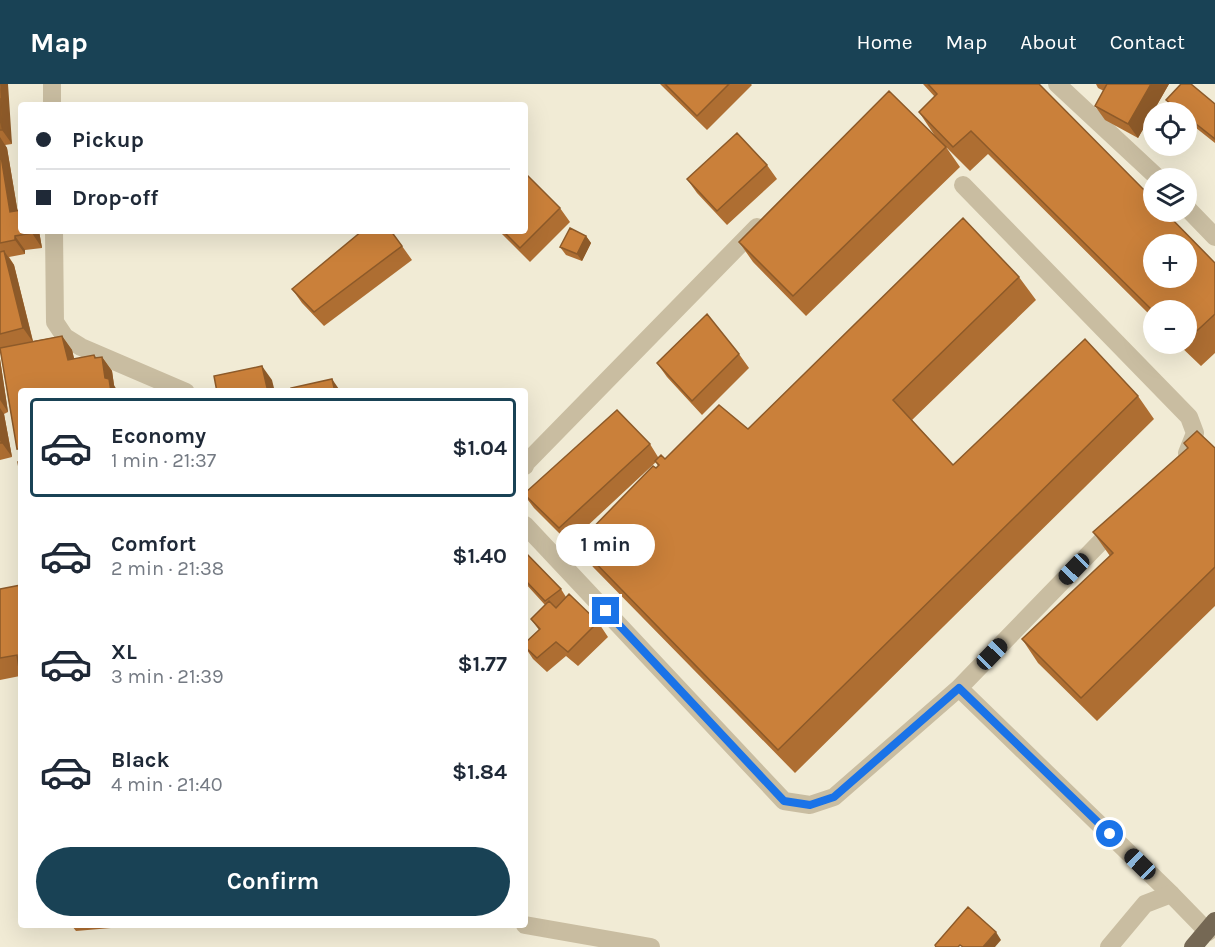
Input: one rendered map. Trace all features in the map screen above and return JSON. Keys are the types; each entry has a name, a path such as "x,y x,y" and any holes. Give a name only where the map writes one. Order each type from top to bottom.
{"main road":[{"path":"1193,947 1211,926"}],"street":[{"path":"52,84 52,102"},
{"path":"1057,84 1147,168"},
{"path":"963,185 1189,417 1195,433 1189,451 1172,468"},
{"path":"528,461 769,215"},
{"path":"1197,218 1215,237"},
{"path":"54,234 55,322 65,337 177,388"},
{"path":"528,528 784,801 810,805 834,797 959,688 1131,510"},
{"path":"959,688 1171,894 1211,926"},
{"path":"1109,947 1145,904 1171,894"},
{"path":"528,926 651,947"}],"building":[{"path":"665,84 729,84 697,116"},
{"path":"928,84 1039,84 1143,189 1143,222 1175,222 1187,234 1143,234 1143,288 1197,288 1197,245 1215,263 1215,314 1197,331 1197,300 1143,301 971,131 953,147 919,112 937,94"},
{"path":"1107,84 1151,84 1128,124 1095,106"},
{"path":"1181,84 1191,84 1215,104 1215,139 1197,125 1197,102 1169,102 1166,100"},
{"path":"889,91 946,147 793,296 739,242"},
{"path":"0,98 2,130 0,130"},
{"path":"737,133 767,165 717,211 687,179"},
{"path":"0,150 10,212 18,211 18,234 26,234 15,236 15,240 0,243"},
{"path":"528,176 560,208 520,248 506,234 528,234"},
{"path":"963,218 1019,277 893,400 953,465 1085,339 1138,396 778,750 577,544 653,466 656,468 659,465 655,461 661,455 665,459 719,405 748,429"},
{"path":"570,228 586,236 577,254 560,247"},
{"path":"358,234 393,234 402,246 314,312 292,289"},
{"path":"4,251 23,328 0,334 0,252"},
{"path":"707,314 739,354 692,401 657,363"},
{"path":"62,336 68,360 94,355 95,358 102,357 105,378 109,379 110,388 18,388 17,449 0,348"},
{"path":"262,366 267,388 216,388 214,376"},
{"path":"332,379 334,388 291,388"},
{"path":"617,410 650,444 559,528 528,498 528,490"},
{"path":"1197,431 1215,448 1215,567 1081,698 1022,639 1113,553 1093,532 1188,448 1184,443"},
{"path":"528,555 561,589 545,601 528,583"},
{"path":"18,586 18,662 17,655 0,658 0,589"},
{"path":"569,594 598,622 568,652 556,642 537,658 528,650 528,640 540,629 531,619 549,601 556,608"},
{"path":"968,907 996,932 983,947 960,945 958,947 936,947 935,945"}],"route":[{"path":"606,611 784,801 810,805 834,797 959,688 1110,834"}]}
